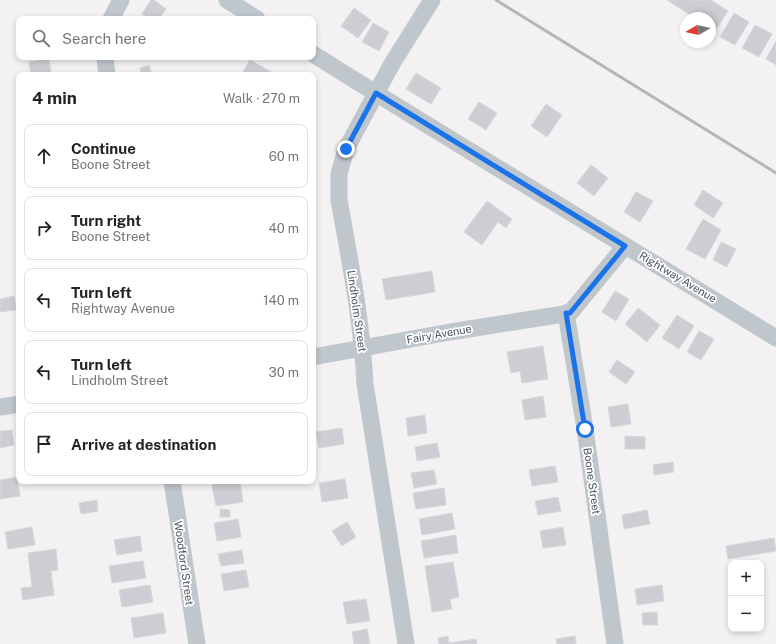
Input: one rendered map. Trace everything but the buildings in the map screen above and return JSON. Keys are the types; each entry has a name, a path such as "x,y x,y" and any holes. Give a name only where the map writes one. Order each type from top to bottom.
{"street":[{"path":"113,16 121,0"},
{"path":"227,0 252,16"},
{"name":"Lindholm Street","path":"406,644 365,384 363,348 358,308 338,187 339,174 346,149 392,62 432,0"},
{"name":"Rightway Avenue","path":"316,56 776,338"},
{"path":"104,60 106,72"},
{"path":"566,313 570,313 625,246"},
{"name":"Fairy Avenue","path":"316,356 566,313"},
{"name":"Boone Street","path":"566,313 585,429 615,644"},
{"path":"0,407 16,404"},
{"name":"Woodford Street","path":"172,484 197,644"}],"railway":[{"path":"496,0 776,173"}],"route":[{"path":"346,149 376,93 625,246 570,313 566,313 585,429"}]}
